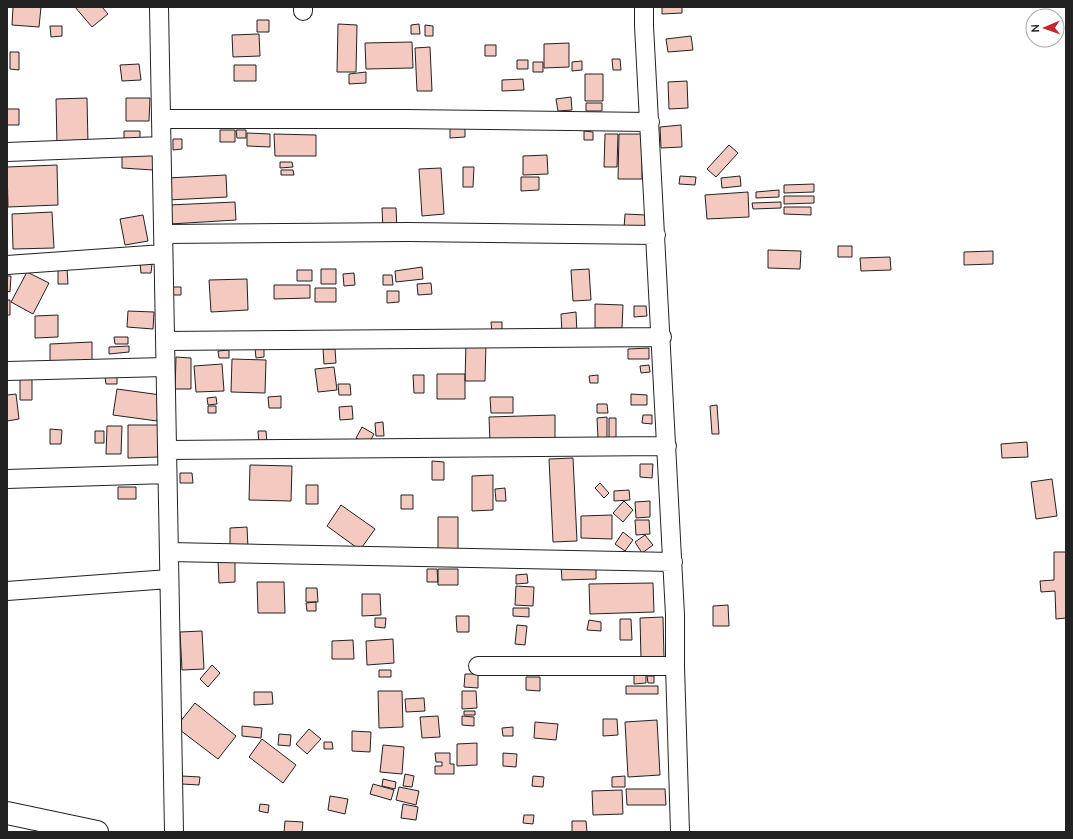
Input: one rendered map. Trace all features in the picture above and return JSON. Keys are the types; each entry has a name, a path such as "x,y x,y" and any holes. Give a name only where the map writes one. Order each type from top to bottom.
{"highway":[{"path":"7,813 98,832"}],"street":[{"path":"159,7 174,832"},
{"path":"644,7 673,562 680,832"},
{"path":"161,120 406,119 650,122"},
{"path":"7,152 161,146"},
{"path":"163,234 408,232 656,235"},
{"path":"7,265 163,254"},
{"path":"165,342 662,337"},
{"path":"7,371 165,367"},
{"path":"167,450 667,446"},
{"path":"7,479 167,474"},
{"path":"169,552 673,562"},
{"path":"7,591 169,579"},
{"path":"478,666 675,666"}],"building":[{"path":"13,7 41,7 39,27 12,25"},
{"path":"75,7 102,7 108,14 92,27"},
{"path":"662,7 682,7 682,13 662,14"},
{"path":"257,20 269,20 269,32 257,32"},
{"path":"338,24 357,25 356,72 337,72"},
{"path":"419,24 420,34 411,34 411,25"},
{"path":"425,25 433,26 433,36 425,36"},
{"path":"50,26 62,26 62,36 51,37"},
{"path":"259,34 260,56 233,57 232,35"},
{"path":"691,36 693,50 668,52 666,39"},
{"path":"412,42 413,68 366,69 365,43"},
{"path":"569,43 569,67 544,68 544,44"},
{"path":"485,45 496,45 496,56 485,56"},
{"path":"430,47 432,91 417,91 415,48"},
{"path":"10,52 19,52 19,70 10,69"},
{"path":"612,59 620,59 621,70 613,70"},
{"path":"517,60 528,60 528,69 517,69"},
{"path":"582,61 582,70 572,71 572,62"},
{"path":"533,62 543,62 543,72 533,72"},
{"path":"139,64 141,80 122,81 120,65"},
{"path":"234,65 256,65 256,81 234,81"},
{"path":"366,72 366,83 349,84 349,74"},
{"path":"585,74 603,74 603,101 585,101"},
{"path":"523,79 524,90 502,91 502,80"},
{"path":"687,81 688,108 669,109 668,82"},
{"path":"571,97 572,110 558,111 556,99"},
{"path":"87,98 88,144 57,145 56,99"},
{"path":"126,98 150,98 149,121 126,121"},
{"path":"586,103 602,103 602,111 586,111"},
{"path":"7,109 19,109 19,125 7,125"},
{"path":"450,125 465,125 465,137 450,138"},
{"path":"681,125 682,147 661,148 660,127"},
{"path":"220,130 235,130 235,142 220,142"},
{"path":"236,130 246,130 246,138 237,138"},
{"path":"124,131 140,131 140,142 124,142"},
{"path":"584,131 593,132 593,140 584,140"},
{"path":"247,133 270,134 270,147 247,146"},
{"path":"274,134 316,135 316,156 275,156"},
{"path":"605,134 618,134 617,167 604,167"},
{"path":"619,134 642,134 642,179 618,179"},
{"path":"173,139 182,139 182,149 173,150"},
{"path":"729,145 738,153 716,177 707,169"},
{"path":"122,153 154,155 153,170 122,168"},
{"path":"547,155 548,174 523,175 523,156"},
{"path":"280,162 292,162 293,167 280,168"},
{"path":"57,165 58,205 8,207 7,167"},
{"path":"463,167 474,167 473,187 463,187"},
{"path":"441,168 444,214 422,216 419,169"},
{"path":"281,170 293,170 294,175 281,175"},
{"path":"226,175 227,197 168,200 167,178"},
{"path":"680,176 696,177 695,185 679,184"},
{"path":"740,176 741,186 722,188 721,178"},
{"path":"521,177 539,177 539,190 521,191"},
{"path":"814,184 814,192 784,193 784,185"},
{"path":"779,190 779,197 756,198 756,192"},
{"path":"748,192 749,217 707,219 705,195"},
{"path":"784,196 814,196 814,203 784,204"},
{"path":"235,202 236,220 170,224 169,205"},
{"path":"781,202 781,208 753,209 752,203"},
{"path":"784,207 811,207 811,215 784,214"},
{"path":"382,208 396,208 397,229 383,230"},
{"path":"52,212 54,248 13,249 12,214"},
{"path":"625,214 646,215 645,230 624,229"},
{"path":"143,215 148,241 125,245 120,219"},
{"path":"838,246 852,246 852,257 838,257"},
{"path":"768,250 801,251 800,269 768,268"},
{"path":"993,251 993,264 964,265 964,252"},
{"path":"890,257 891,270 861,271 860,258"},
{"path":"140,263 152,264 151,273 141,273"},
{"path":"422,267 423,279 396,282 395,271"},
{"path":"58,269 67,269 68,284 58,284"},
{"path":"321,269 336,269 336,284 321,284"},
{"path":"589,269 591,300 573,301 571,270"},
{"path":"297,270 312,270 312,281 297,281"},
{"path":"27,272 49,283 33,314 11,302"},
{"path":"354,273 355,285 344,286 343,274"},
{"path":"383,275 392,275 393,285 383,285"},
{"path":"7,276 11,276 10,292 7,291"},
{"path":"247,279 248,310 211,312 209,280"},
{"path":"431,283 432,294 418,295 417,284"},
{"path":"274,285 310,285 310,298 274,299"},
{"path":"169,287 181,287 181,295 169,295"},
{"path":"315,288 336,288 336,302 315,302"},
{"path":"387,291 399,291 399,302 387,303"},
{"path":"7,300 10,300 10,315 7,315"},
{"path":"595,304 623,305 622,328 595,328"},
{"path":"634,306 646,306 647,316 634,317"},
{"path":"128,311 154,312 153,329 127,327"},
{"path":"576,312 577,333 562,334 561,314"},
{"path":"58,315 58,337 35,338 35,316"},
{"path":"491,322 502,322 502,333 492,333"},
{"path":"114,337 128,337 128,344 115,344"},
{"path":"92,342 92,361 50,362 50,344"},
{"path":"466,342 486,343 485,381 465,381"},
{"path":"129,346 129,352 109,354 109,347"},
{"path":"255,348 264,348 264,357 256,358"},
{"path":"649,348 649,359 628,359 628,349"},
{"path":"323,349 335,349 336,363 324,364"},
{"path":"229,350 229,358 219,358 218,351"},
{"path":"176,357 191,358 191,389 175,389"},
{"path":"232,359 266,360 265,393 231,392"},
{"path":"222,364 224,391 196,392 194,366"},
{"path":"649,365 650,372 641,373 640,366"},
{"path":"334,367 337,390 318,392 315,369"},
{"path":"437,374 465,374 465,399 437,399"},
{"path":"413,375 424,375 424,393 414,393"},
{"path":"598,375 598,383 590,383 589,376"},
{"path":"117,376 117,384 106,384 105,377"},
{"path":"20,377 32,377 32,400 20,400"},
{"path":"338,384 350,384 351,395 339,395"},
{"path":"117,389 161,395 157,421 113,415"},
{"path":"16,394 19,419 7,421 7,395"},
{"path":"631,394 647,395 647,405 631,405"},
{"path":"281,396 281,408 269,408 268,397"},
{"path":"216,397 217,404 208,405 207,398"},
{"path":"490,397 513,397 513,413 491,413"},
{"path":"597,404 607,404 608,413 597,413"},
{"path":"717,405 719,434 712,434 710,406"},
{"path":"208,406 216,406 216,413 208,413"},
{"path":"352,406 353,419 340,420 339,407"},
{"path":"555,415 555,441 490,443 489,417"},
{"path":"643,415 652,415 652,424 642,423"},
{"path":"607,417 607,438 598,438 597,418"},
{"path":"609,418 616,418 616,439 609,439"},
{"path":"383,422 384,436 376,436 375,423"},
{"path":"128,425 159,425 159,457 128,458"},
{"path":"107,426 122,426 121,454 106,454"},
{"path":"362,427 374,434 368,445 356,438"},
{"path":"50,429 62,430 61,444 50,444"},
{"path":"95,431 104,431 104,443 95,443"},
{"path":"258,431 266,431 267,443 259,444"},
{"path":"1027,442 1028,457 1002,458 1001,444"},
{"path":"573,458 577,541 553,542 549,459"},
{"path":"432,461 444,462 444,480 432,480"},
{"path":"640,464 653,464 652,478 640,477"},
{"path":"250,465 292,466 291,501 249,500"},
{"path":"180,473 192,473 193,483 180,483"},
{"path":"493,475 493,510 472,511 472,476"},
{"path":"1052,479 1057,516 1036,519 1031,482"},
{"path":"600,483 609,493 604,498 595,488"},
{"path":"306,485 318,485 318,504 306,504"},
{"path":"118,487 136,487 136,499 118,499"},
{"path":"505,488 506,501 496,501 495,489"},
{"path":"629,490 630,500 614,501 614,491"},
{"path":"401,495 413,495 413,509 401,509"},
{"path":"624,501 633,510 623,522 613,513"},
{"path":"650,501 650,517 636,518 635,502"},
{"path":"341,505 375,529 360,550 327,526"},
{"path":"612,515 612,539 581,538 581,516"},
{"path":"438,517 458,517 458,551 438,551"},
{"path":"635,520 649,520 650,534 636,535"},
{"path":"247,527 248,548 230,549 230,528"},
{"path":"623,532 633,540 625,551 615,544"},
{"path":"645,535 653,545 642,553 635,542"},
{"path":"1054,552 1066,552 1066,618 1056,619 1055,591 1041,592 1040,581 1054,580"},
{"path":"218,560 235,560 235,582 219,583"},
{"path":"596,564 596,579 562,580 561,565"},
{"path":"427,569 437,569 438,582 427,582"},
{"path":"438,569 458,569 458,585 438,585"},
{"path":"527,574 528,583 516,584 516,575"},
{"path":"257,582 284,582 285,613 258,613"},
{"path":"653,583 654,612 590,614 589,584"},
{"path":"516,586 534,587 533,606 515,605"},
{"path":"306,588 317,588 318,602 306,602"},
{"path":"362,594 380,594 381,615 362,616"},
{"path":"316,602 316,611 307,611 306,603"},
{"path":"728,605 729,626 713,626 713,606"},
{"path":"513,608 529,608 529,617 513,616"},
{"path":"456,616 469,616 469,632 457,632"},
{"path":"663,617 664,658 641,659 640,618"},
{"path":"375,618 386,618 385,628 375,627"},
{"path":"620,619 631,619 632,640 620,640"},
{"path":"589,620 601,622 601,631 587,630"},
{"path":"517,625 527,626 525,645 515,644"},
{"path":"202,631 204,669 182,670 180,632"},
{"path":"393,639 394,663 367,665 366,641"},
{"path":"353,640 354,659 332,659 332,641"},
{"path":"212,665 220,673 208,687 200,679"},
{"path":"379,670 391,670 391,677 379,677"},
{"path":"465,674 478,674 478,688 464,687"},
{"path":"634,675 646,675 646,683 634,684"},
{"path":"647,676 654,676 654,683 648,683"},
{"path":"526,677 540,677 540,691 526,690"},
{"path":"626,686 658,686 658,694 626,694"},
{"path":"378,691 402,691 403,727 379,728"},
{"path":"462,691 476,691 477,708 462,709"},
{"path":"254,692 272,692 273,704 254,705"},
{"path":"424,698 425,711 406,712 405,699"},
{"path":"195,703 236,736 218,759 176,727"},
{"path":"464,711 475,711 475,715 464,715"},
{"path":"438,716 440,737 422,738 420,717"},
{"path":"462,716 474,717 474,726 462,725"},
{"path":"603,719 617,719 618,735 603,736"},
{"path":"657,720 660,775 628,777 625,722"},
{"path":"535,722 558,724 556,740 534,738"},
{"path":"242,726 262,728 261,738 242,736"},
{"path":"513,727 513,736 503,736 502,728"},
{"path":"309,729 321,739 307,754 296,744"},
{"path":"352,731 371,732 370,752 352,751"},
{"path":"279,734 291,735 290,746 278,745"},
{"path":"262,739 296,765 283,783 249,757"},
{"path":"324,742 332,742 333,749 324,749"},
{"path":"477,743 477,765 457,766 457,744"},
{"path":"383,745 404,747 402,774 380,772"},
{"path":"435,753 450,753 450,764 454,764 454,774 435,774 435,766 442,766 442,762 436,762"},
{"path":"503,753 517,754 516,767 503,766"},
{"path":"405,774 414,776 412,787 403,786"},
{"path":"182,776 200,777 199,785 182,784"},
{"path":"533,776 544,777 543,787 532,786"},
{"path":"625,776 625,787 612,787 612,777"},
{"path":"383,779 396,782 395,789 382,786"},
{"path":"373,784 394,790 391,800 370,794"},
{"path":"399,787 419,791 416,805 396,800"},
{"path":"626,789 665,789 666,805 627,805"},
{"path":"622,790 623,814 593,815 592,791"},
{"path":"330,796 348,799 345,814 328,810"},
{"path":"260,804 269,805 268,813 259,811"},
{"path":"403,804 418,807 416,820 401,818"},
{"path":"524,815 534,815 533,824 523,823"},
{"path":"285,821 303,822 302,832 284,832"},
{"path":"572,821 586,821 587,832 572,832"}]}
